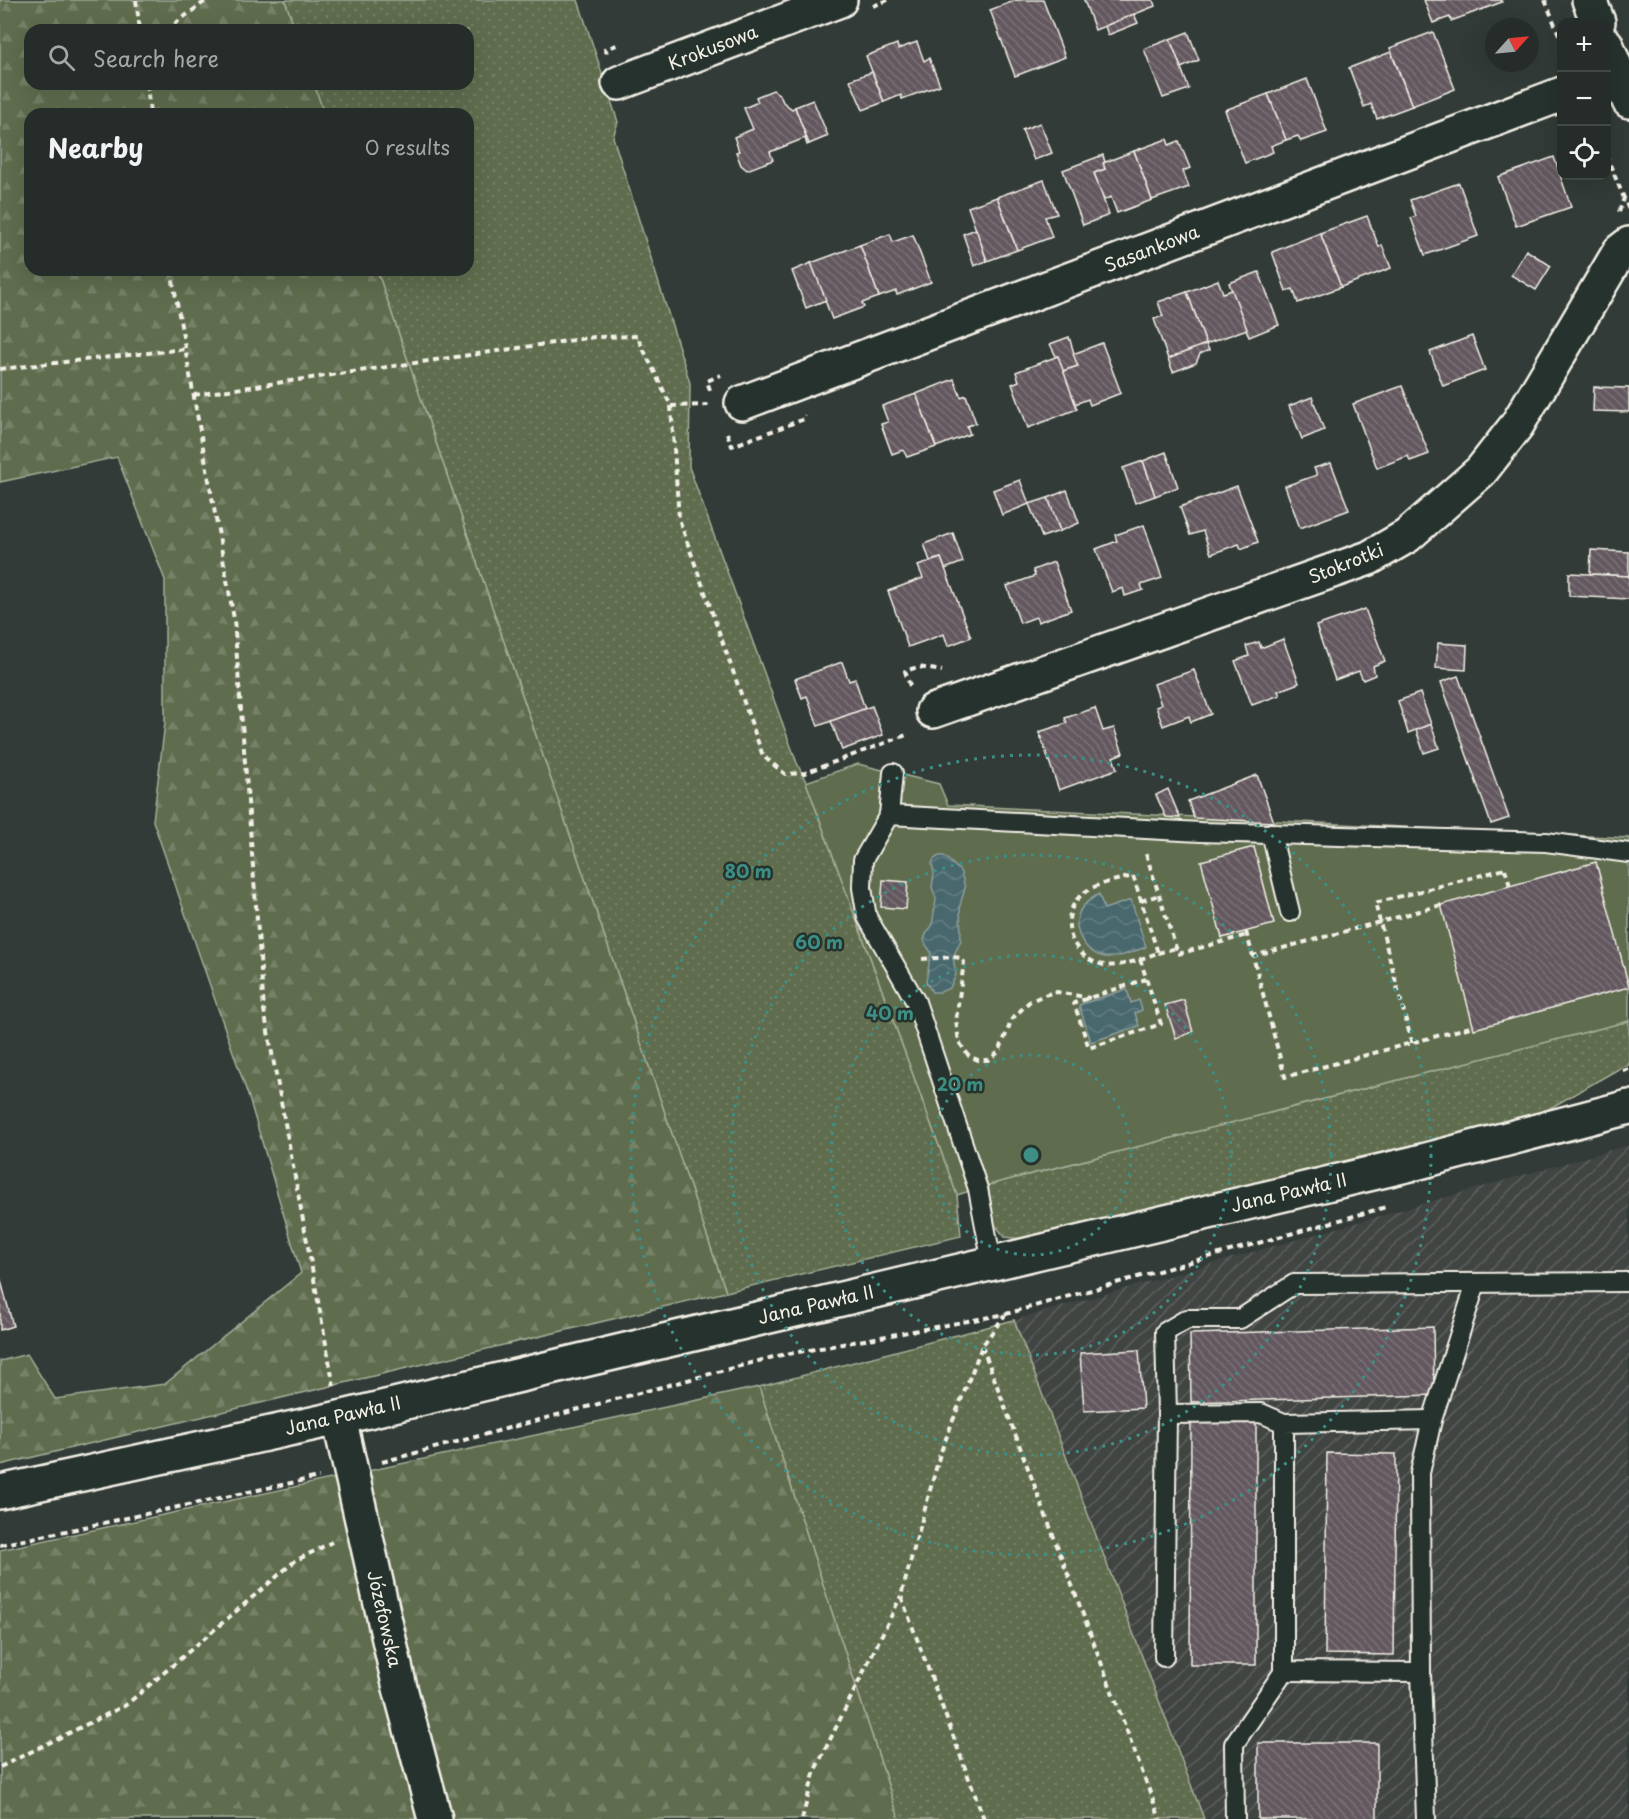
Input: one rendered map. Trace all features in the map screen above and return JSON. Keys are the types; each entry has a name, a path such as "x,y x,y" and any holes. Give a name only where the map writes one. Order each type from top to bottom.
{"street":[{"name":"Krokusowa","path":"619,83 840,0"},
{"path":"1589,0 1596,18"},
{"name":"Sasankowa","path":"742,403 1557,96"},
{"name":"Stokrotki","path":"923,702 1369,558 1407,536 1481,471 1517,425 1620,251 1623,231"},
{"name":"Jana Pawła II","path":"0,1491 339,1418 1415,1163 1629,1107"},
{"name":"Józefowska","path":"339,1418 400,1688 435,1819"}],"lane":[{"path":"893,773 889,815 863,860 862,888 867,917 916,1002 978,1189 992,1263"},
{"path":"889,815 1200,832 1546,842 1629,853"},
{"path":"1271,834 1290,912"},
{"path":"1164,1657 1167,1414 1165,1332 1186,1319 1240,1319 1294,1284 1629,1282"},
{"path":"1426,1819 1421,1672 1420,1473 1432,1420 1476,1283"},
{"path":"1167,1414 1261,1413 1284,1423 1432,1420"},
{"path":"1235,1819 1234,1744 1284,1671 1284,1423"},
{"path":"1284,1671 1421,1672"}],"path":[{"path":"136,0 139,24"},
{"path":"174,24 207,0"},
{"path":"1545,0 1557,30"},
{"path":"148,90 149,108"},
{"path":"1611,167 1629,210"},
{"path":"1623,231 1624,198"},
{"path":"172,276 234,619 264,1010 339,1418"},
{"path":"194,394 594,337 637,336 671,406 679,519 763,756 785,774 805,773 925,728 923,702 905,671 918,667 948,672"},
{"path":"0,369 185,349"},
{"path":"671,406 742,403"},
{"path":"1138,828 1178,954 1247,933 1285,1077 1474,1026"},
{"path":"1413,1043 1375,903 1505,869 1546,842"},
{"path":"1505,869 1510,886"},
{"path":"1158,953 1133,876 1097,886 1085,892 1075,903 1069,916 1069,930 1073,944 1082,955 1094,962 1107,966 1140,959 1176,948"},
{"path":"1141,901 1159,895"},
{"path":"1253,956 1441,905"},
{"path":"930,958 953,957 961,958 964,962 956,1020 960,1042 969,1056 978,1060 988,1060 999,1052 1012,1019 1029,1002 1057,992 1090,998"},
{"path":"1140,959 1161,1024 1089,1048 1074,1004 1146,979"},
{"path":"1623,1071 1629,1069"},
{"path":"0,1545 350,1470 777,1356 1006,1314 1387,1207"},
{"path":"802,1819 815,1770 901,1596 940,1454 982,1346 1006,1314"},
{"path":"982,1346 1160,1819"},
{"path":"0,1767 126,1705 295,1561 363,1525"},
{"path":"901,1596 984,1819"}],"shaded area":[{"path":"1629,1145 1629,1819 1204,1819 1014,1320"}],"green space":[{"path":"0,0 285,0 293,24 24,24 24,90 316,90 322,108 24,108 24,276 379,276 726,1292 0,1465 0,1361 27,1354 55,1399 165,1384 301,1273 249,1098 153,821 165,723 165,580 117,457 0,482"},
{"path":"285,0 578,0 618,122 613,137 690,383 689,467 957,1195 961,1236 726,1292 379,276 474,276 474,108 322,108 316,90 474,90 474,24 293,24"},
{"path":"858,764 939,784 948,805 1629,838 1629,1021 988,1185 957,1195 806,782"},
{"path":"1629,1021 1629,1065 1538,1115 1022,1239 1005,1237 995,1225 988,1185"},
{"path":"1014,1320 1204,1819 899,1819 759,1387"},
{"path":"759,1387 899,1819 0,1819 0,1550"}],"water":[{"path":"939,856 944,856 960,871 965,888 960,905 961,940 953,957 956,975 950,988 932,992 926,982 931,952 924,940 932,926 936,899 932,887 934,873 932,864"},
{"path":"1099,894 1104,909 1131,900 1146,947 1115,957 1105,957 1097,955 1085,945 1078,931 1078,916 1085,904"},
{"path":"1127,989 1131,1003 1139,1000 1142,1010 1135,1013 1139,1026 1091,1042 1079,1005"}],"building":[{"path":"1017,0 1043,0 1065,57 1015,76 990,10"},
{"path":"1084,0 1153,0 1155,6 1095,30"},
{"path":"1424,0 1501,0 1502,2 1451,21 1450,17 1433,23"},
{"path":"1134,14 1138,23 1108,35 1105,26"},
{"path":"1188,32 1199,60 1181,68 1170,39"},
{"path":"1433,32 1455,89 1412,106 1390,48"},
{"path":"1170,39 1189,89 1163,98 1144,49"},
{"path":"917,42 924,61 929,58 940,85 902,99 901,95 884,102 866,56 897,44 898,49"},
{"path":"1391,52 1412,106 1377,119 1371,104 1364,107 1349,68"},
{"path":"872,72 884,102 863,110 850,80"},
{"path":"1307,79 1327,132 1301,141 1298,136 1286,140 1268,94"},
{"path":"773,90 792,109 795,107 809,144 807,145 805,138 770,152 773,160 747,170 741,165 734,137 753,129 744,108 758,102 756,97"},
{"path":"1268,94 1286,140 1271,146 1273,152 1245,163 1225,110"},
{"path":"813,100 828,136 809,144 795,107"},
{"path":"1040,123 1052,153 1034,160 1022,130"},
{"path":"1167,139 1169,145 1179,141 1190,168 1183,171 1189,187 1152,200 1134,151"},
{"path":"1134,151 1152,200 1117,213 1111,197 1104,200 1094,173 1105,169 1103,163"},
{"path":"1103,155 1105,169 1094,173 1109,215 1083,225 1063,170"},
{"path":"1554,157 1557,166 1557,180 1562,180 1571,207 1516,226 1498,177"},
{"path":"1044,180 1057,214 1045,217 1052,237 1017,250 997,197"},
{"path":"1459,183 1478,236 1425,255 1411,218 1416,216 1410,200"},
{"path":"997,197 1017,250 987,261 968,207"},
{"path":"1367,216 1379,247 1382,245 1391,268 1341,287 1320,233"},
{"path":"976,229 987,261 974,266 963,234"},
{"path":"1320,233 1341,287 1298,303 1293,289 1286,291 1272,252"},
{"path":"890,234 893,242 913,235 931,282 897,295 896,291 879,297 860,245"},
{"path":"860,245 879,297 862,303 864,307 832,319 811,263"},
{"path":"1526,250 1551,266 1536,290 1511,275"},
{"path":"811,263 826,300 806,308 792,271"},
{"path":"1259,272 1279,325 1249,337 1229,283"},
{"path":"1218,280 1223,293 1232,290 1247,329 1206,344 1187,292"},
{"path":"1187,292 1206,344 1168,359 1154,319 1163,316 1158,302"},
{"path":"1472,336 1485,370 1443,386 1430,352"},
{"path":"1069,337 1078,366 1063,371 1050,344"},
{"path":"1102,343 1121,393 1090,405 1088,399 1075,404 1063,371 1078,366 1073,354"},
{"path":"1206,344 1209,350 1200,354 1196,363 1173,372 1168,359"},
{"path":"1058,356 1077,409 1028,428 1012,384 1019,381 1016,372"},
{"path":"954,379 961,397 966,395 976,423 967,426 970,434 936,447 916,394"},
{"path":"1402,386 1429,454 1410,461 1408,456 1377,468 1353,404"},
{"path":"1594,387 1629,388 1629,412 1593,411"},
{"path":"916,394 936,447 907,457 903,450 892,454 881,424 888,422 882,406"},
{"path":"1312,397 1324,430 1302,439 1289,406"},
{"path":"1166,452 1178,487 1155,496 1143,461"},
{"path":"1143,461 1155,496 1135,503 1123,468"},
{"path":"1331,463 1349,510 1300,528 1285,486 1317,475 1314,468"},
{"path":"1020,480 1029,504 1002,515 993,490"},
{"path":"1237,486 1258,542 1241,549 1239,544 1211,554 1203,531 1190,535 1180,507"},
{"path":"1067,490 1079,523 1060,531 1048,498"},
{"path":"1048,498 1060,531 1042,537 1029,504"},
{"path":"1144,525 1162,578 1141,585 1143,590 1125,596 1123,588 1112,592 1096,549 1117,541 1115,535"},
{"path":"953,533 963,562 945,569 941,558 930,561 924,544"},
{"path":"1591,550 1629,552 1629,576 1590,574"},
{"path":"941,558 971,637 948,646 944,634 908,647 888,591 923,578 918,566"},
{"path":"1054,562 1071,610 1038,622 1036,617 1020,623 1007,586 1035,576 1033,570"},
{"path":"1569,573 1629,576 1629,599 1569,596"},
{"path":"1365,609 1385,661 1373,666 1375,675 1363,680 1359,671 1335,680 1316,626"},
{"path":"1283,639 1299,683 1278,691 1280,695 1252,705 1235,661 1249,656 1246,646 1259,642 1261,648"},
{"path":"1438,643 1467,645 1466,670 1436,668"},
{"path":"842,662 849,681 855,679 865,709 818,726 807,696 802,698 795,679"},
{"path":"1194,670 1211,714 1191,722 1189,716 1163,726 1156,707 1161,705 1154,684"},
{"path":"1458,676 1509,818 1491,824 1441,682"},
{"path":"1420,693 1431,724 1408,733 1398,701"},
{"path":"872,706 883,735 842,750 831,721"},
{"path":"1095,708 1103,731 1114,728 1123,753 1113,757 1117,769 1059,790 1039,732 1067,723 1065,718"},
{"path":"1431,724 1439,748 1424,753 1416,730"},
{"path":"1257,775 1274,822 1194,818 1188,801"},
{"path":"1168,789 1180,818 1166,817 1156,795"},
{"path":"1254,847 1274,924 1222,938 1201,861"},
{"path":"1596,862 1629,987 1474,1029 1441,905"},
{"path":"883,880 908,882 906,909 881,907"},
{"path":"1184,1000 1193,1032 1176,1038 1165,1005"},
{"path":"0,1277 13,1326 0,1330"},
{"path":"1433,1327 1434,1395 1191,1402 1190,1334"},
{"path":"1139,1350 1143,1408 1084,1411 1080,1353"},
{"path":"1191,1422 1256,1422 1256,1665 1190,1665"},
{"path":"1327,1453 1396,1454 1394,1655 1325,1654"},
{"path":"1258,1743 1377,1743 1377,1819 1258,1819"}]}
